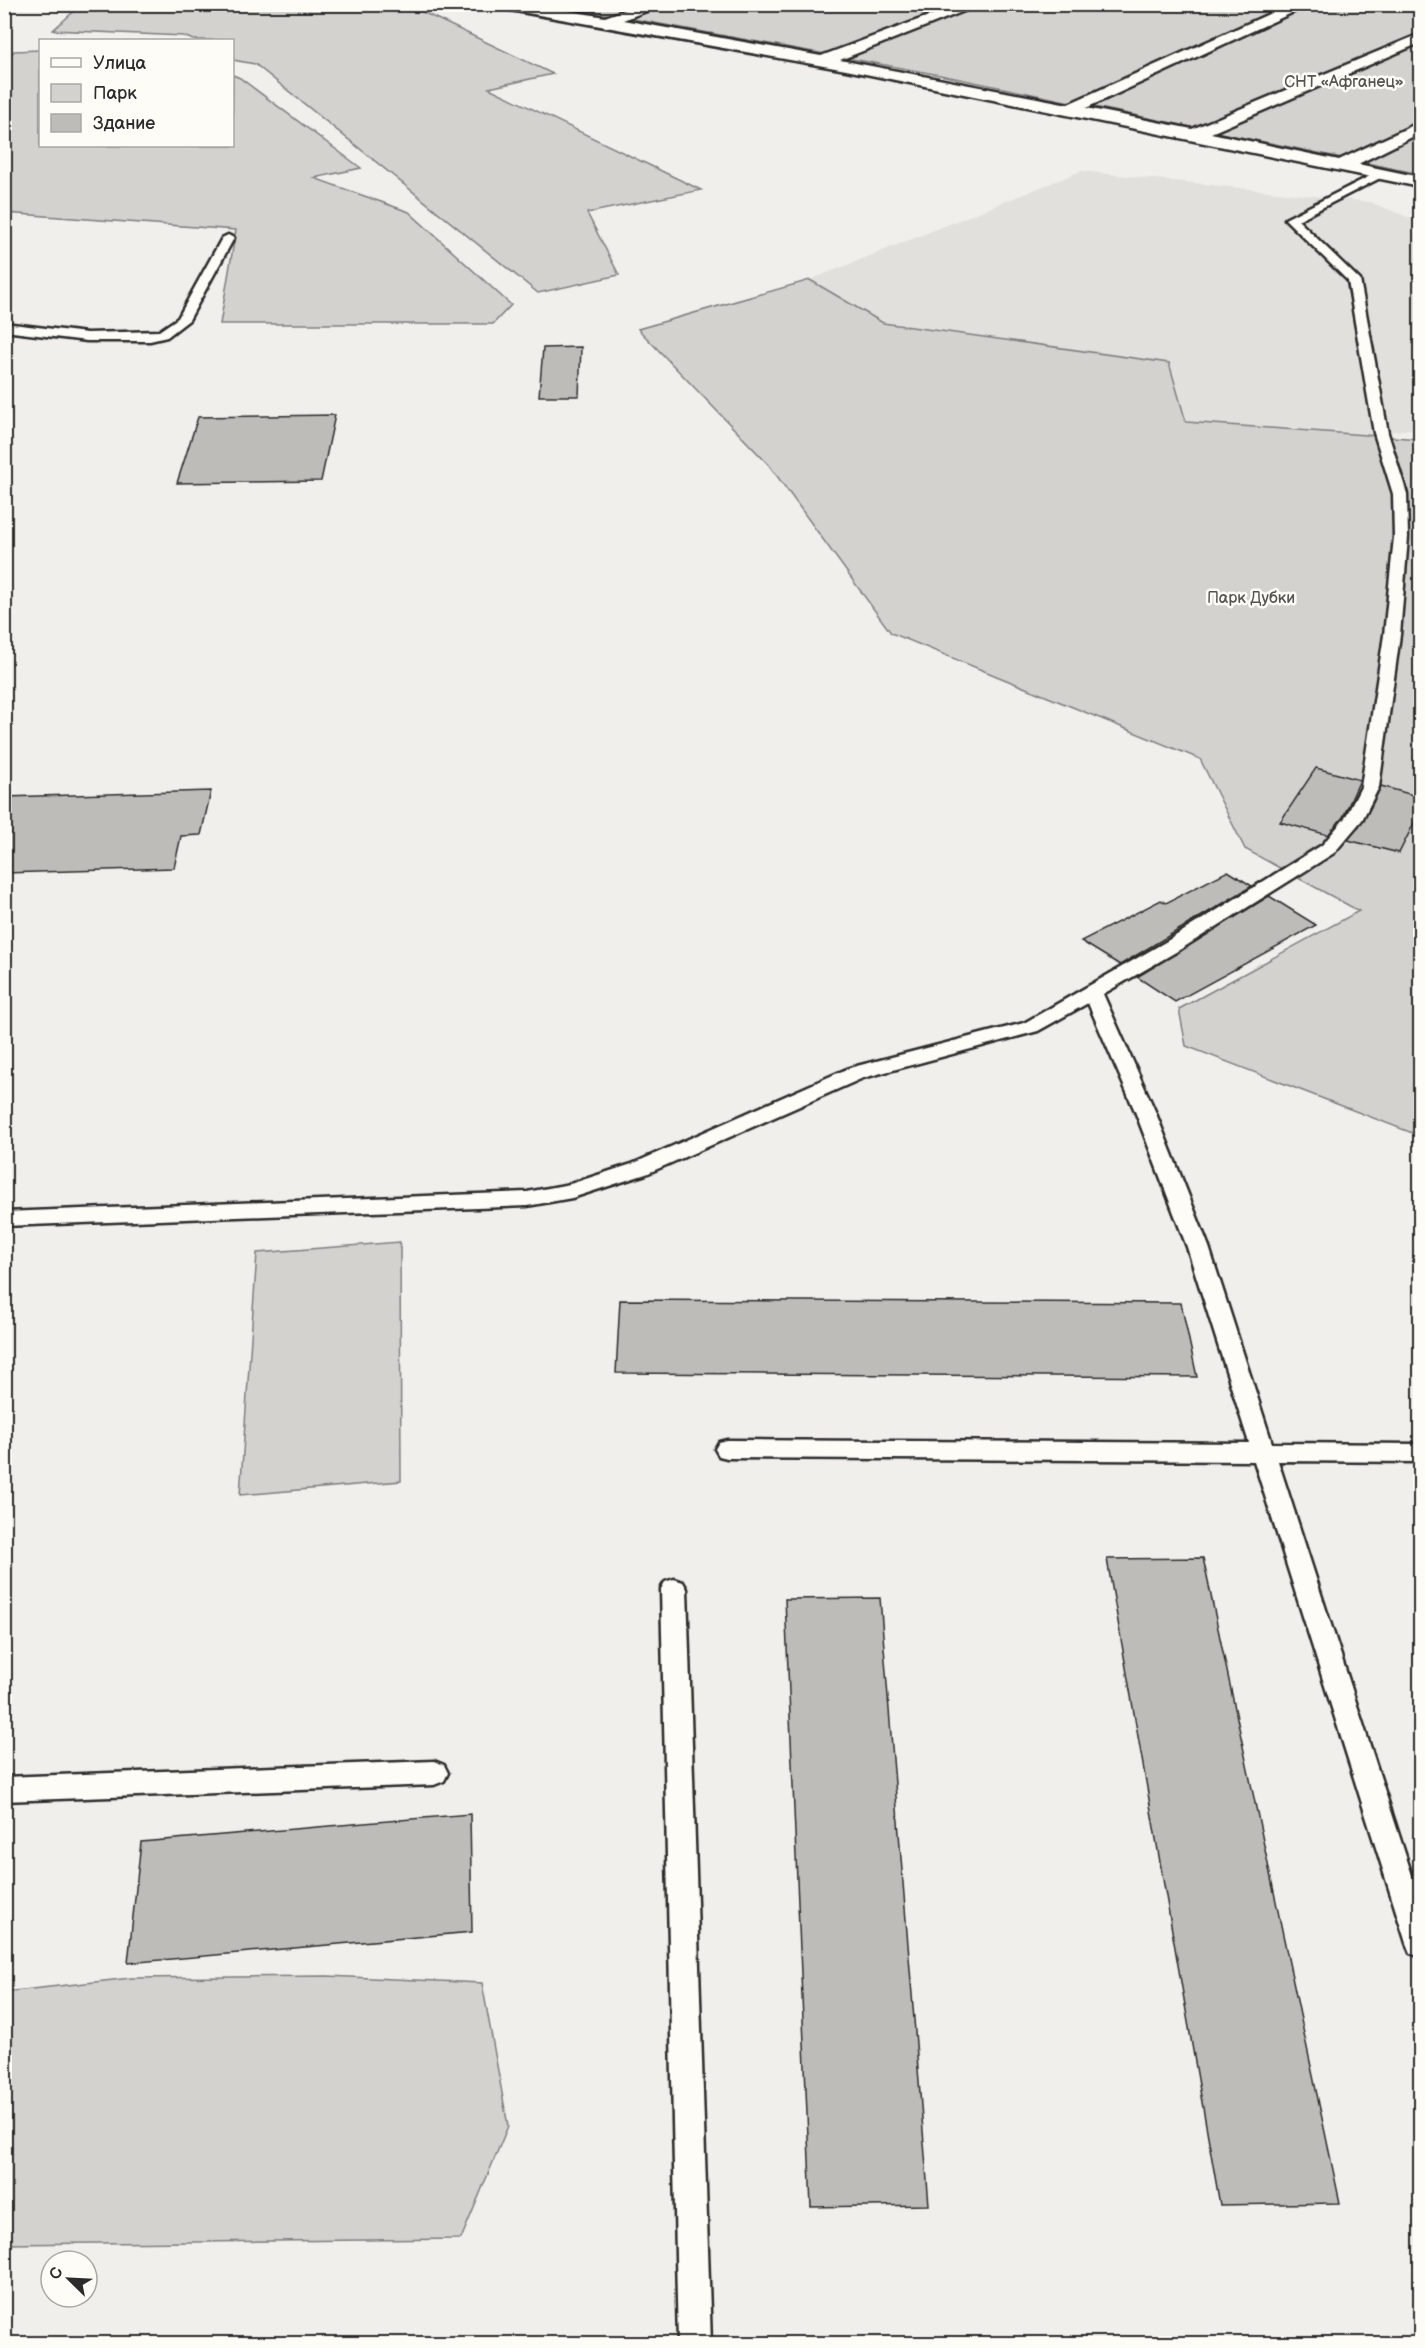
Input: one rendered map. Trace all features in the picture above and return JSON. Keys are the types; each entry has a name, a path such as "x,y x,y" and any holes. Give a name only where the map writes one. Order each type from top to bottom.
{"street":[{"path":"499,4 606,21 1072,108 1420,182"},
{"path":"606,21 658,4"},
{"path":"822,61 975,4"},
{"path":"1072,108 1304,4"},
{"path":"1195,134 1420,38"},
{"path":"1342,165 1420,127"}],"lane":[{"path":"4,1219 527,1199 572,1191 639,1169 856,1073 1031,1027 1174,945 1328,849 1353,820 1370,787 1392,635 1401,537 1400,494 1381,433 1354,280 1291,219 1382,173"},
{"path":"4,327 87,338 150,337 163,334 183,320 228,238"},
{"path":"1092,991 1145,1111 1198,1247 1420,1943"},
{"path":"727,1449 1420,1453"},
{"path":"674,1589 696,2343"},
{"path":"4,1789 434,1773"}],"shaded area":[{"path":"1081,171 1370,202 1420,222 1420,428 1360,435 1186,422 1169,363 883,323 810,280"}],"green space":[{"path":"81,5 408,5 553,74 489,88 701,190 587,213 619,275 538,293 255,64 234,60 234,39 191,39 184,36 53,30"},
{"name":"СНТ «Афганец»","path":"544,5 1420,5 1420,174 940,75 600,13"},
{"path":"39,50 39,147 234,147 234,75 240,78 361,168 314,178 409,212 511,305 493,324 220,324 236,230 5,213 5,62 14,51"},
{"name":"Парк Дубки","path":"810,280 883,323 1169,363 1186,422 1420,439 1420,1136 1186,1046 1179,1009 1359,911 1245,849 1200,759 891,633 769,465 638,329"},
{"path":"400,1242 401,1481 240,1495 257,1253"},
{"path":"327,1976 482,1983 508,2126 461,2239 5,2244 5,1992 131,1978"}],"building":[{"path":"581,347 579,396 539,396 543,348"},
{"path":"335,415 321,481 177,483 198,417"},
{"path":"1316,768 1360,780 1343,817 1328,835 1280,822"},
{"path":"1381,786 1420,797 1420,811 1399,853 1348,840 1364,821"},
{"path":"211,791 201,835 181,836 174,868 4,873 4,797"},
{"path":"1228,871 1252,886 1120,965 1081,941 1161,900 1166,903"},
{"path":"1269,896 1316,925 1175,1002 1137,977"},
{"path":"620,1300 1181,1303 1197,1377 616,1373"},
{"path":"1203,1558 1340,2203 1220,2205 1107,1559"},
{"path":"880,1598 929,2205 811,2207 785,1599"},
{"path":"470,1814 472,1932 128,1963 141,1842"}]}
